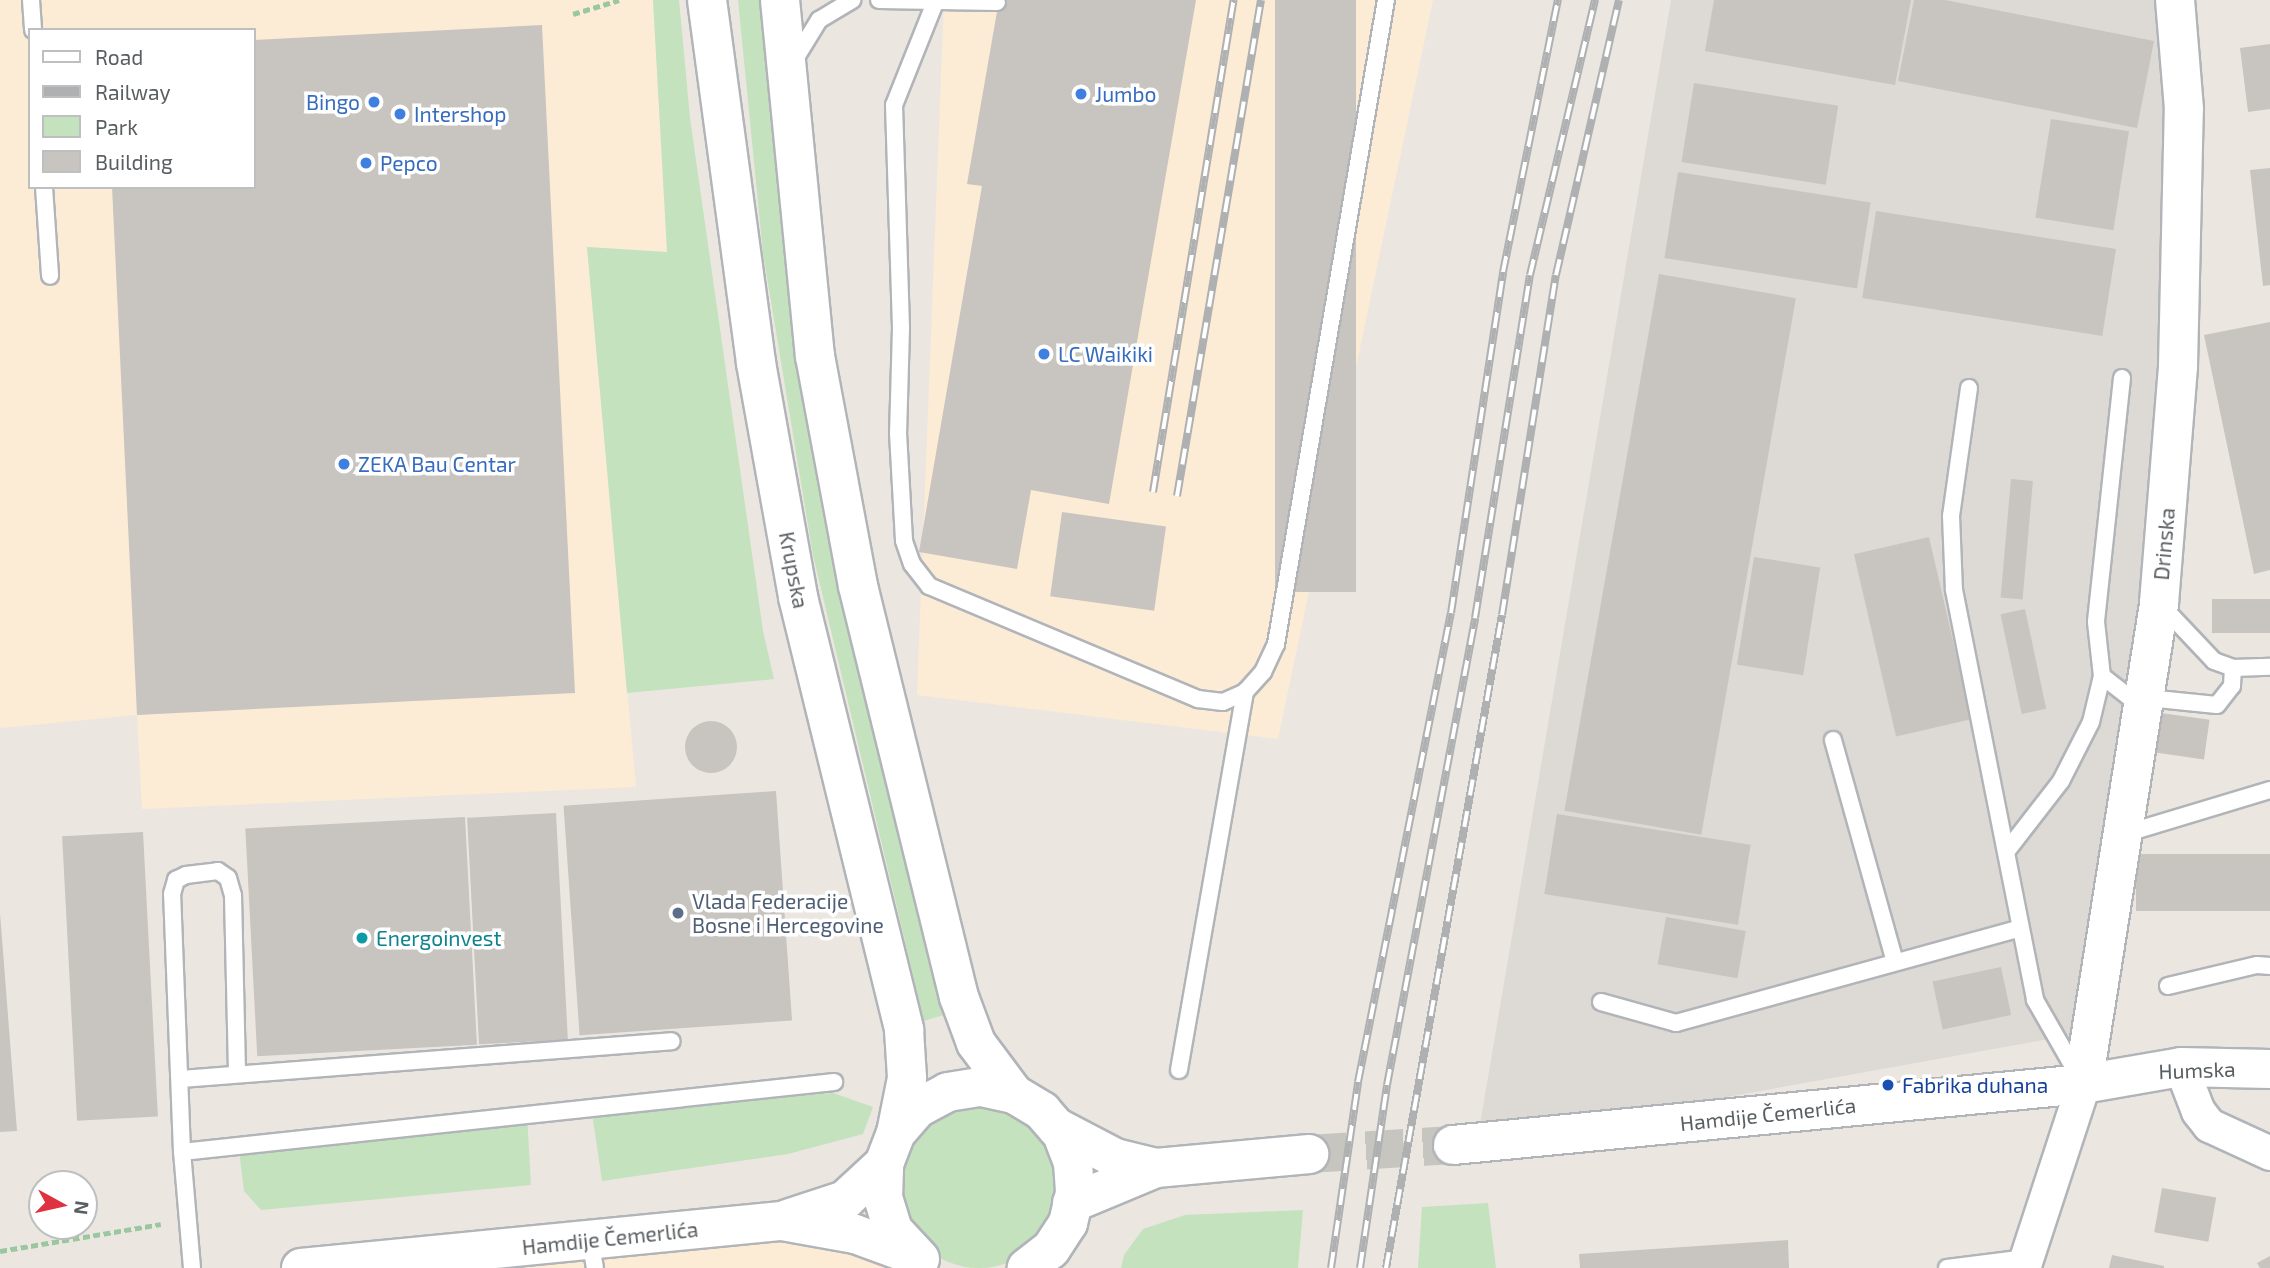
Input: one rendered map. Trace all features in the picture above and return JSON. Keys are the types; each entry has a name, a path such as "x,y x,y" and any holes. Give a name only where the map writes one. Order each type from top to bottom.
{"main road":[{"name":"Krupska","path":"707,0 756,363 798,597 904,1030 907,1078 890,1149 883,1198 893,1230 924,1262"},
{"path":"780,0 815,356 858,586 959,997 976,1043 1014,1094"},
{"name":"Drinska","path":"2083,1084 2141,699 2159,603 2178,366 2184,109 2175,0"},
{"name":"Humska","path":"2083,1084 2181,1067 2270,1069"},
{"name":"Hamdije Čemerlića","path":"1453,1145 2083,1084"},
{"path":"782,1221 845,1199 890,1149 918,1108 948,1092 981,1087 1014,1094 1042,1111 1056,1126 1073,1163 1069,1268"},
{"path":"1056,1126 1115,1158 1156,1168 1309,1154"},
{"path":"1027,1268 1051,1249 1070,1213 1156,1168"},
{"name":"Hamdije Čemerlića","path":"301,1268 592,1254 782,1221 855,1234 924,1262"}],"street":[{"path":"2181,1067 2198,1111 2209,1125 2270,1153"},
{"path":"2024,1263 2083,1084"}],"lane":[{"path":"31,0 33,28"},
{"path":"793,121 795,55 819,20 852,0"},
{"path":"879,0 997,2"},
{"path":"936,0 894,105 901,328 898,433 904,541 912,564 929,586 1198,699 1223,702 1245,692 1263,672 1276,644 1386,0"},
{"path":"44,189 50,276"},
{"path":"2006,852 2061,781 2091,722 2102,676 2096,622 2122,378"},
{"path":"1969,388 1950,554 2020,928 2042,1017 2083,1084"},
{"path":"2159,603 2214,661 2233,668 2270,667"},
{"path":"2102,676 2128,696 2217,705 2232,686 2233,668"},
{"path":"1179,1070 1245,692"},
{"path":"1833,740 1895,962"},
{"path":"2121,834 2270,790"},
{"path":"192,1268 185,1219 172,894 176,880 186,875 218,871 228,878 233,896 237,1073"},
{"path":"1601,1002 1675,1023 2020,928"},
{"path":"2168,986 2257,965 2270,966"},
{"path":"181,1079 672,1041"},
{"path":"182,1152 834,1082"},
{"path":"1947,1268 2024,1263"}],"path":[{"path":"573,13 619,0"},
{"path":"0,1251 185,1219"}],"shaded area":[{"path":"0,0 653,0 668,252 587,247 636,787 142,809 137,715 0,728"},
{"path":"944,0 1433,0 1278,739 917,695"},
{"path":"1671,0 2175,0 2178,366 2077,1034 1477,1142"},
{"path":"786,1227 932,1268 314,1268"}],"green space":[{"path":"653,0 679,0 690,118 763,631 774,679 627,693 587,247 667,252"},
{"path":"738,0 762,0 947,1014 924,1021 813,555 763,253"},
{"path":"833,1093 873,1107 863,1134 788,1154 602,1181 592,1113"},
{"path":"979,1104 1010,1110 1037,1128 1055,1155 1061,1186 1055,1217 1037,1244 1010,1262 979,1268 948,1262 921,1244 903,1217 897,1186 903,1155 921,1128 948,1110"},
{"path":"527,1114 531,1185 261,1210 244,1191 238,1142"},
{"path":"1488,1203 1496,1268 1418,1268 1422,1207"},
{"path":"1303,1210 1298,1268 1121,1268 1124,1255 1143,1229 1185,1215"}],"building":[{"name":"LC Waikiki","path":"999,0 1196,0 1109,504 1031,490 1017,569 919,552 982,186 967,184"},
{"path":"1275,0 1356,0 1356,592 1275,592"},
{"path":"1714,0 1911,0 1895,85 1705,51"},
{"path":"1914,0 1945,0 2154,41 2137,128 1898,81"},
{"name":"ZEKA Bau Centar","path":"542,25 575,693 137,715 112,189 256,189 256,40"},
{"path":"2270,44 2270,109 2248,112 2240,48"},
{"path":"1694,83 1838,106 1826,185 1681,162"},
{"path":"2051,119 2129,131 2113,230 2035,218"},
{"path":"2270,168 2270,285 2263,286 2250,170"},
{"path":"1678,172 1871,203 1857,288 1664,258"},
{"path":"1876,211 2116,249 2102,336 1862,298"},
{"path":"1659,274 1796,298 1701,835 1564,811"},
{"path":"2270,322 2270,570 2254,574 2204,335"},
{"path":"2011,479 2033,481 2023,599 2001,598"},
{"path":"1062,512 1166,527 1154,611 1050,596"},
{"path":"1929,537 1971,719 1896,737 1854,554"},
{"path":"1754,557 1820,567 1803,675 1737,665"},
{"path":"2212,599 2270,599 2270,633 2212,633"},
{"path":"2025,609 2046,709 2022,714 2001,614"},
{"path":"2161,713 2210,720 2204,759 2155,753"},
{"path":"711,721 721,723 729,729 735,737 735,757 729,765 721,771 711,773 701,771 693,765 687,757 685,747 687,737 693,729 701,723"},
{"name":"Vlada Federacije Bosne i Hercegovine","path":"776,791 792,1020 580,1035 564,806"},
{"name":"Energoinvest","path":"556,813 568,1040 479,1044 467,818"},
{"path":"1557,814 1751,845 1738,925 1544,894"},
{"name":"Energoinvest","path":"465,817 477,1045 257,1056 245,829"},
{"path":"143,832 158,1117 77,1121 62,836"},
{"path":"2136,854 2270,854 2270,911 2136,911"},
{"path":"0,913 17,1131 0,1132"},
{"path":"1666,917 1746,931 1737,978 1658,964"},
{"path":"2001,967 2011,1015 1943,1029 1933,982"},
{"path":"2162,1188 2216,1198 2208,1242 2154,1232"},
{"path":"1788,1240 1789,1268 1580,1268 1579,1254"},
{"path":"2112,1255 2164,1266 2164,1268 2109,1268"},
{"path":"2270,1256 2270,1268 2260,1268 2257,1263"}],"tunnel":[{"path":"1309,1154 1453,1145"}],"railway":[{"path":"1153,492 1234,0"},
{"path":"1177,496 1261,0"},
{"path":"1331,1268 1358,1082 1451,613 1503,272 1558,0"},
{"path":"1360,1268 1387,1085 1475,618 1530,275 1595,0"},
{"path":"1386,1268 1502,615 1556,275 1619,0"}],"place":[{"name":"Jumbo","path":"1081,94"},
{"name":"Bingo","path":"374,102"},
{"name":"Intershop","path":"400,114"},
{"name":"Pepco","path":"366,163"},
{"name":"LC Waikiki","path":"1044,354"},
{"name":"ZEKA Bau Centar","path":"344,464"},
{"name":"Vlada Federacije Bosne i Hercegovine","path":"678,913"},
{"name":"Energoinvest","path":"362,938"},
{"name":"Fabrika duhana","path":"1888,1085"}]}
